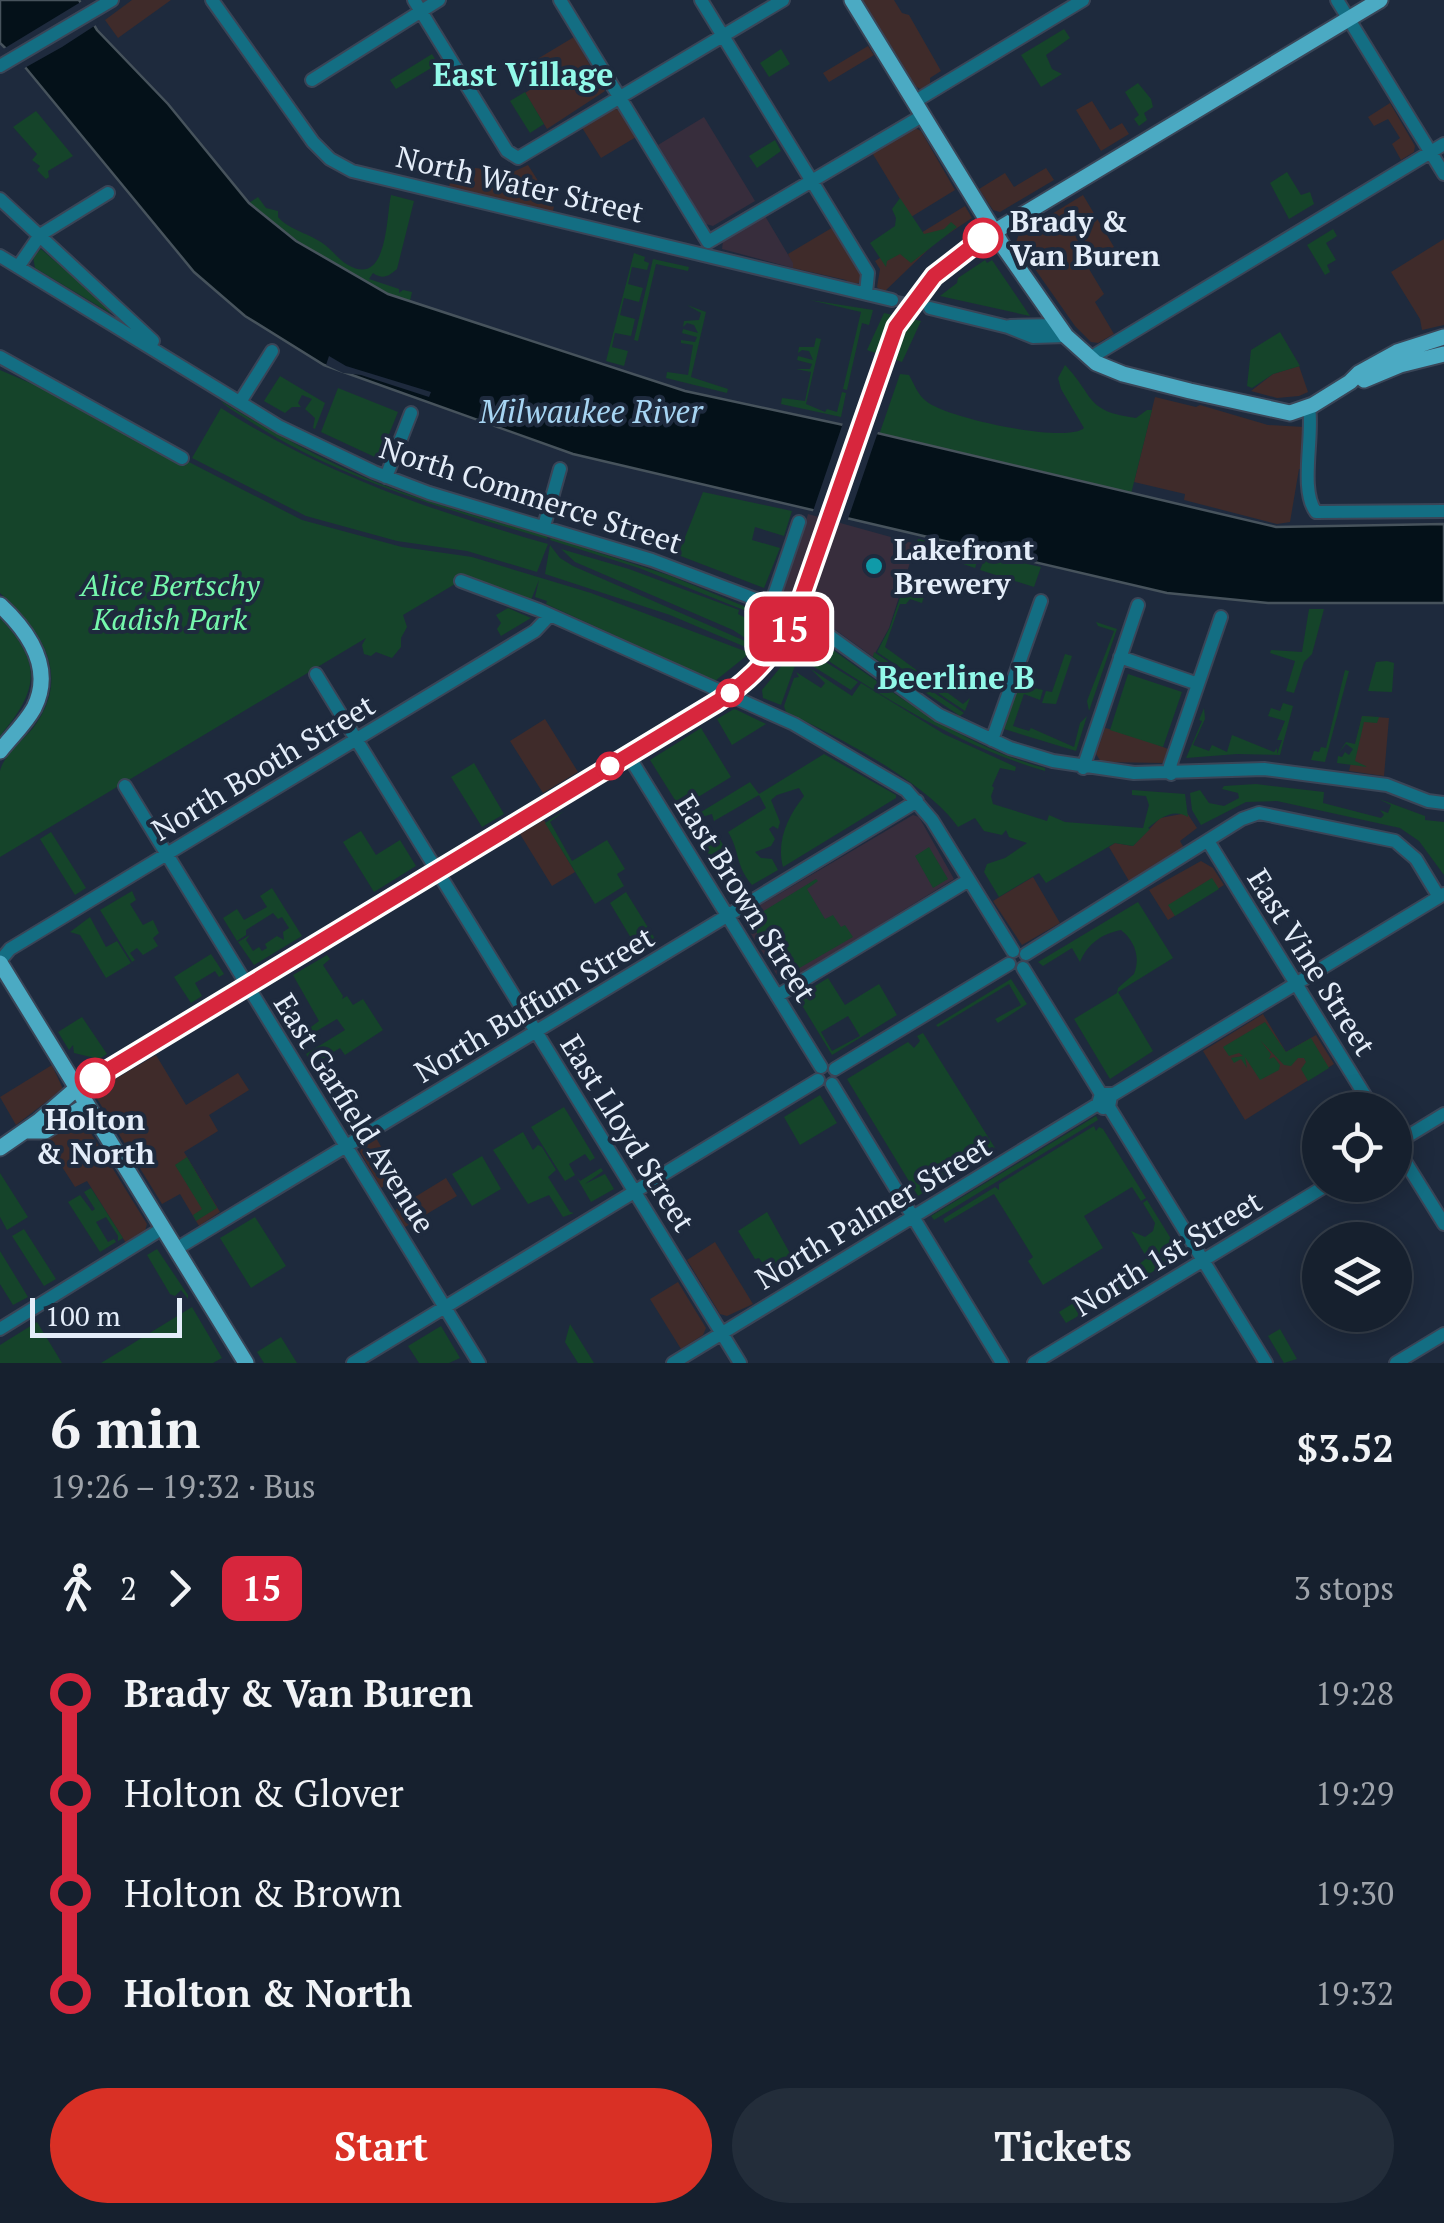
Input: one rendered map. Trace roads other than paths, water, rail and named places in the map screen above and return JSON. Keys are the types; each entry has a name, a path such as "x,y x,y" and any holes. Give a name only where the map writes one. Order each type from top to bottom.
{"main road":[{"path":"852,0 994,232 1061,331 1090,358 1122,374 1286,413 1309,408 1358,373 1397,352 1444,337"},
{"path":"994,232 1380,0"},
{"path":"1350,382 1444,354"},
{"path":"0,606 30,637 39,659 41,681 34,708 0,752"},
{"path":"0,1148 77,1088 728,694"},
{"path":"0,962 244,1362"},
{"path":"26,1131 45,1130 87,1104"}],"street":[{"path":"0,66 112,0"},
{"name":"North Water Street","path":"212,0 312,142 339,165 368,176 706,248 892,300"},
{"path":"312,80 418,6 439,0"},
{"path":"560,0 706,248 812,182 1083,0"},
{"path":"702,0 868,272 866,294"},
{"path":"418,6 513,157 526,155 783,0"},
{"path":"1337,0 1444,174"},
{"path":"1090,358 1444,144"},
{"path":"18,267 40,235 108,193"},
{"name":"North Commerce Street","path":"0,199 169,357"},
{"name":"North Commerce Street","path":"0,256 302,438 428,493 652,560 775,606 799,522"},
{"path":"930,308 1040,338 1061,331"},
{"path":"240,402 272,351"},
{"path":"0,357 182,458"},
{"path":"1309,408 1313,429 1308,458 1310,502 1320,514 1444,511"},
{"path":"386,477 411,413"},
{"path":"544,526 560,469"},
{"path":"461,580 550,615 810,732 917,801 1266,1363"},
{"path":"992,740 1041,601"},
{"path":"1084,768 1138,605"},
{"name":"North Booth Street","path":"0,962 6,952 535,631 550,615"},
{"path":"1170,774 1221,617"},
{"path":"813,624 914,698 992,740 1084,768 1170,774 1264,768 1387,785 1444,803"},
{"path":"1120,657 1198,684"},
{"name":"East Lloyd Street","path":"316,674 740,1363"},
{"name":"East Brown Street","path":"628,755 1002,1363"},
{"name":"East Garfield Avenue","path":"126,786 480,1363"},
{"name":"North Buffum Street","path":"176,1249 917,801"},
{"path":"353,1363 1249,816 1268,813 1395,840 1409,851 1441,895"},
{"name":"East Vine Street","path":"1208,841 1363,1092"},
{"path":"777,996 969,880"},
{"name":"North Palmer Street","path":"673,1363 1441,895"},
{"path":"1412,1134 1444,1114"},
{"path":"1412,1172 1444,1224"},
{"name":"North 1st Street","path":"1034,1363 1302,1200"},
{"path":"0,1329 163,1228"},
{"path":"1396,1363 1444,1334"}],"water":[{"name":"Milwaukee River","path":"0,0 79,0 97,30 168,104 249,203 296,241 388,294 685,391 1276,527 1444,524 1444,603 1268,603 1167,593 573,454 324,365 245,316 194,272 25,67 0,43"}],"tunnel":[{"path":"892,300 930,308"},
{"path":"779,608 813,624"}],"place":[{"name":"Brady & Van Buren","path":"983,238"},
{"name":"Lakefront Brewery","path":"874,566"},
{"name":"Holton & North","path":"95,1078"}],"district":[{"name":"East Village","path":"523,74"},
{"name":"Beerline B","path":"956,677"}],"park label":[{"name":"Alice Bertschy Kadish Park","path":"170,602"}]}
